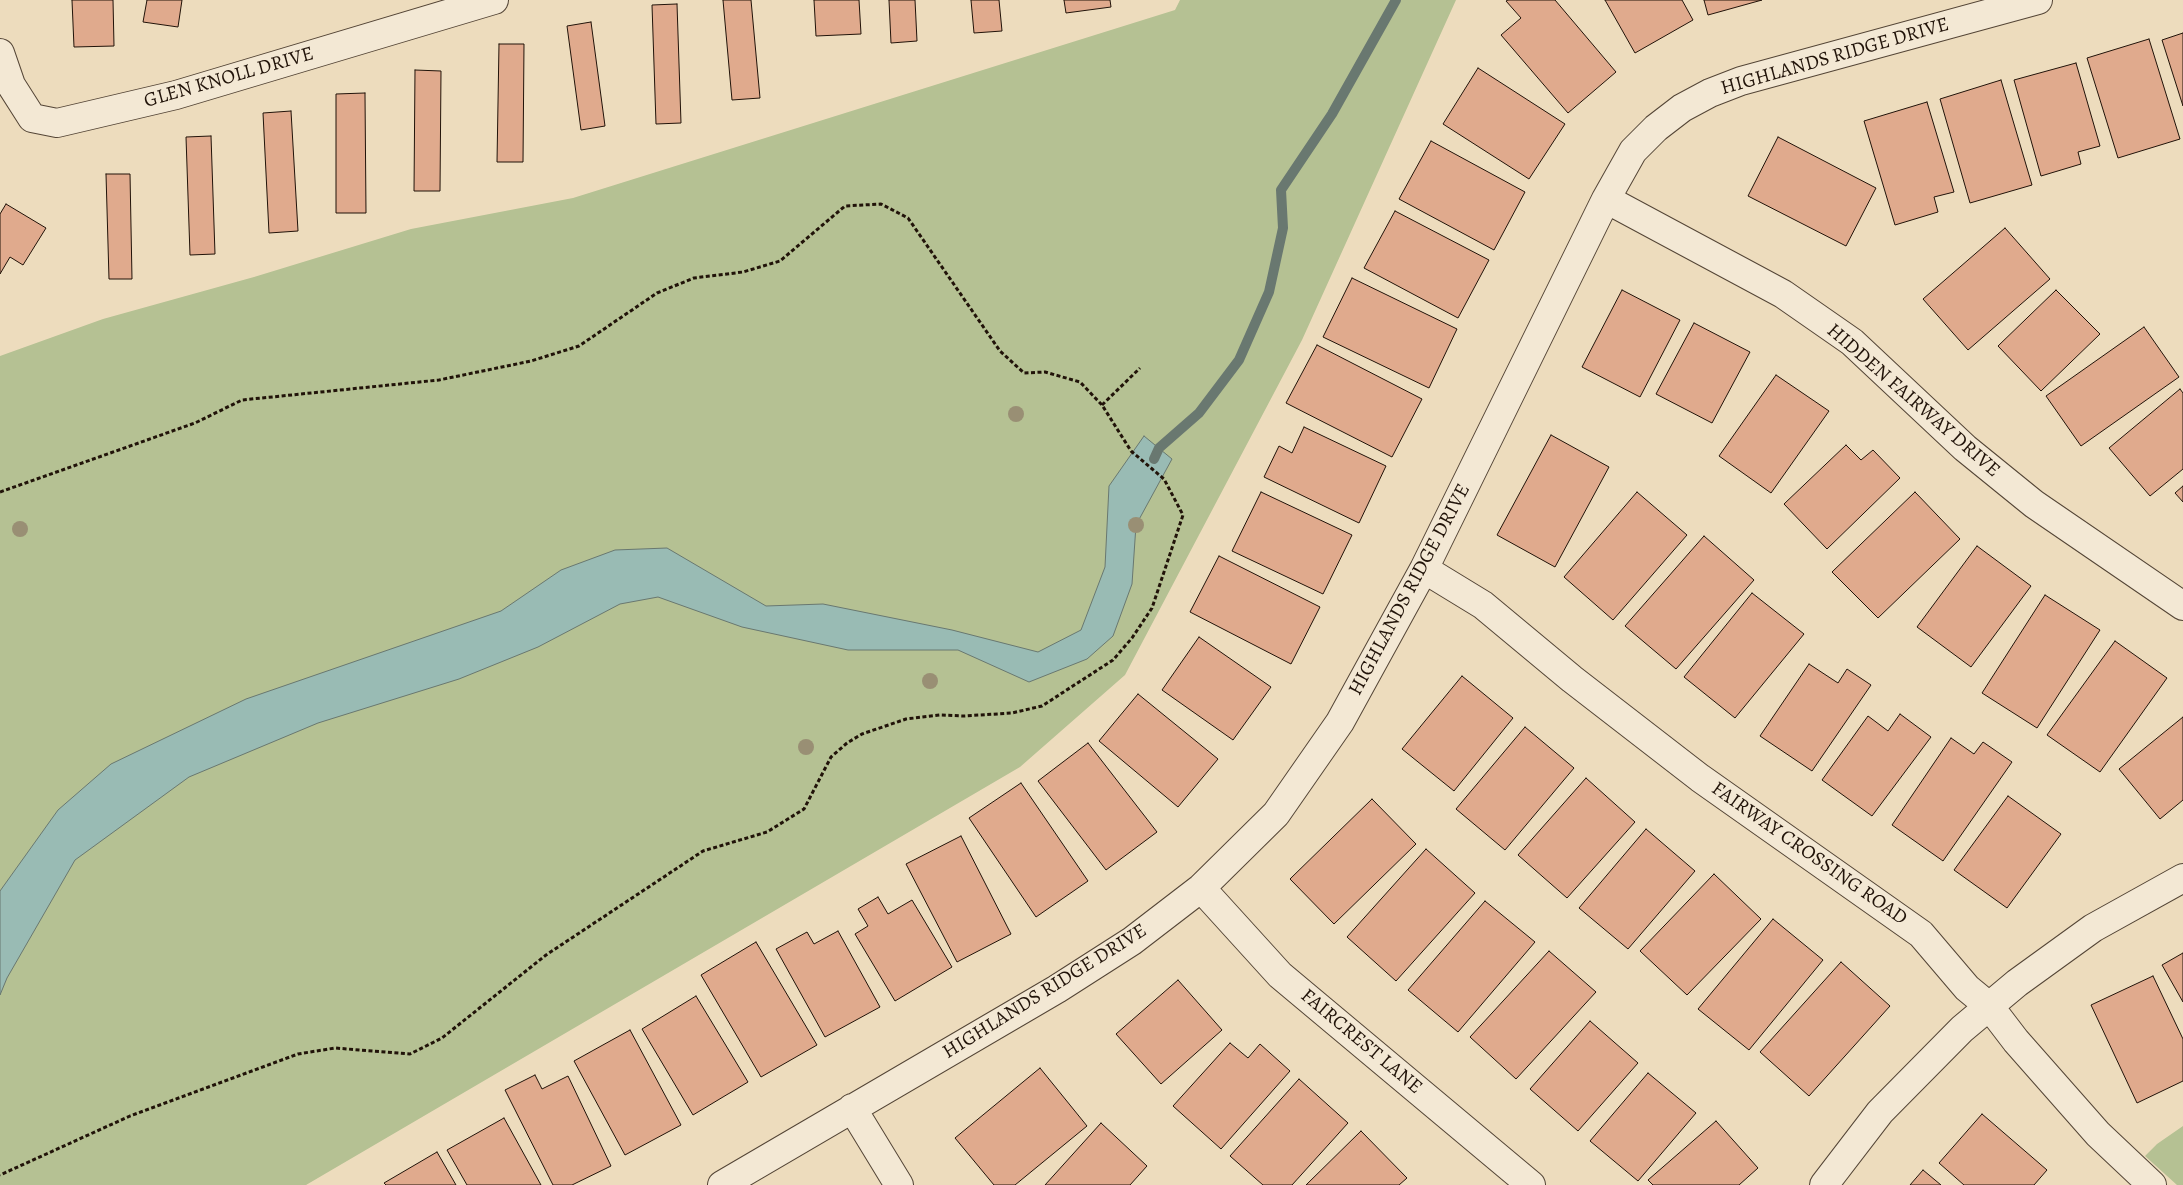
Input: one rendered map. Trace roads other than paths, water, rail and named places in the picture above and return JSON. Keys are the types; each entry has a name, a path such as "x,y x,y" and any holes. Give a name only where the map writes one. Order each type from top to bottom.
{"street":[{"name":"GLEN KNOLL DRIVE","path":"0,53 11,85 32,118 57,123 176,95 494,0"},
{"name":"HIGHLANDS RIDGE DRIVE","path":"722,1185 1057,989 1132,941 1201,888 1276,814 1340,722 1424,569 1606,199 1633,150 1656,128 1682,108 1710,93 1741,81 2038,0"},
{"name":"HIDDEN FAIRWAY DRIVE","path":"1606,199 1783,294 1852,342 1966,448 2034,504 2183,606"},
{"name":"FAIRWAY CROSSING ROAD","path":"1424,569 1483,605 1572,679 1700,778 1922,934 1967,988 1990,1008 2016,1041 2098,1134 2152,1185"},
{"path":"1824,1185 1880,1112 1962,1029 1990,1008 2017,983 2093,928 2183,878"},
{"name":"FAIRCREST LANE","path":"1201,888 1280,976 1531,1185"},
{"path":"852,1108 899,1185"}],"water":[{"path":"1144,436 1172,459 1136,525 1132,584 1113,636 1087,659 1029,682 958,650 848,650 742,627 658,597 620,604 538,647 459,679 318,723 189,777 75,860 7,978 0,995 0,891 58,810 111,764 246,699 501,611 561,570 615,550 667,548 766,606 823,604 952,630 1038,652 1081,630 1105,567 1109,486"}],"waterway":[{"path":"1154,459 1159,448 1199,413 1239,360 1269,292 1283,228 1281,190 1332,114 1396,0"}]}
